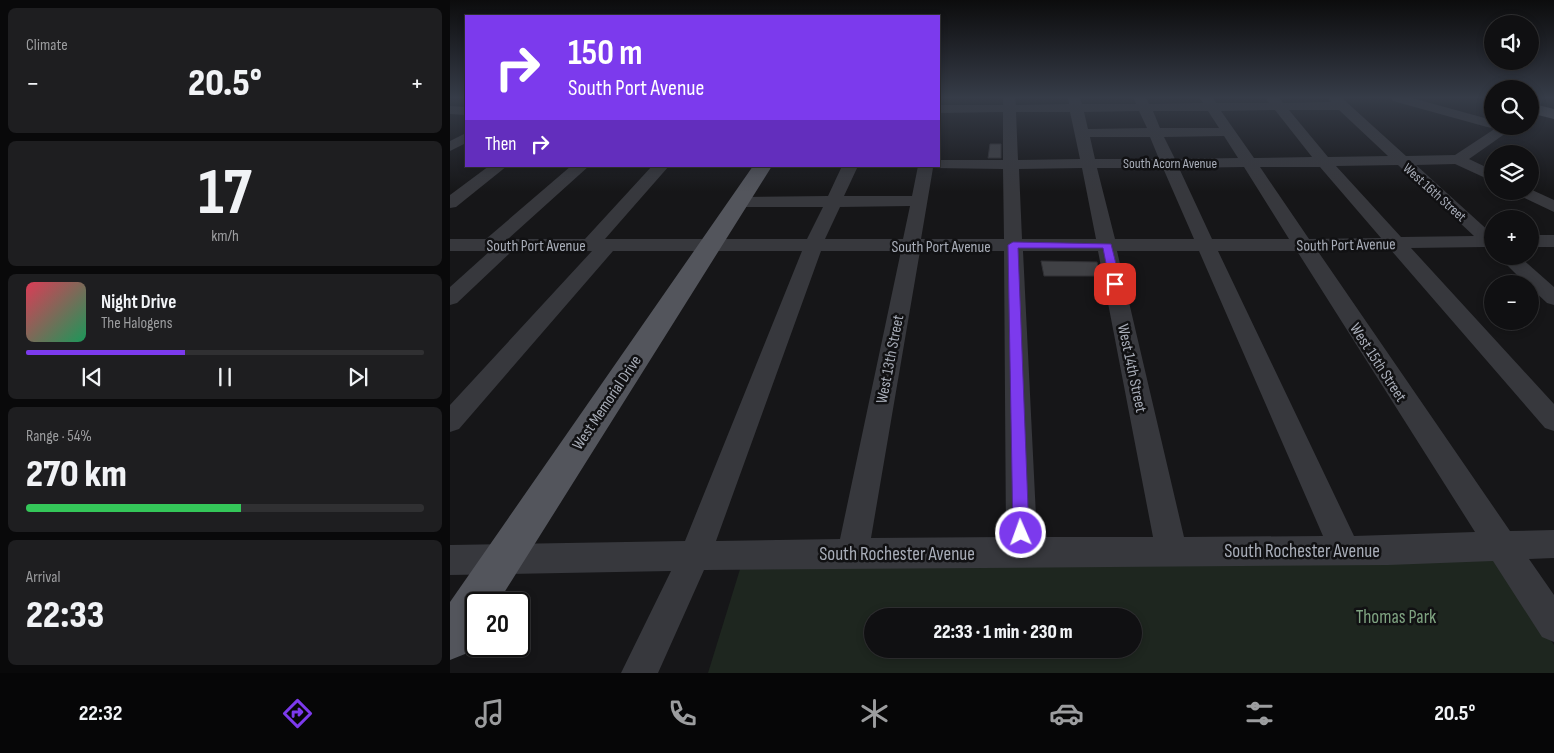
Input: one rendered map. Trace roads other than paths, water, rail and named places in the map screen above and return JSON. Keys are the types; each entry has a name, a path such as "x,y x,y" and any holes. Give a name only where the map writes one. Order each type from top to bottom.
{"main road":[{"name":"West Memorial Drive","path":"450,639 762,167"}],"street":[{"path":"1009,129 1022,552"},
{"name":"West 14th Street","path":"1081,129 1090,163 1171,550"},
{"name":"West 15th Street","path":"1225,129 1554,625"},
{"path":"1298,129 1395,244 1554,421"},
{"name":"West 16th Street","path":"1367,129 1484,235"},
{"path":"1156,132 1204,244 1345,550"},
{"path":"1082,133 1227,132"},
{"path":"1484,172 1458,159 1490,135"},
{"path":"450,147 465,138"},
{"name":"South Acorn Avenue","path":"940,165 1247,163 1458,159"},
{"path":"450,203 498,167"},
{"path":"450,298 499,245 580,167"},
{"path":"450,422 598,246 660,167"},
{"path":"639,673 696,555 813,246 850,167"},
{"name":"West 13th Street","path":"852,553 926,167"},
{"path":"740,202 920,200"},
{"path":"1539,200 1554,207"},
{"path":"1539,241 1554,241"},
{"name":"South Port Avenue","path":"450,245 1107,246 1484,242"},
{"path":"1517,265 1554,298"},
{"name":"South Rochester Avenue","path":"450,560 852,553 1345,550 1554,544"}],"park label":[{"name":"Thomas Park","path":"1396,616"}]}
